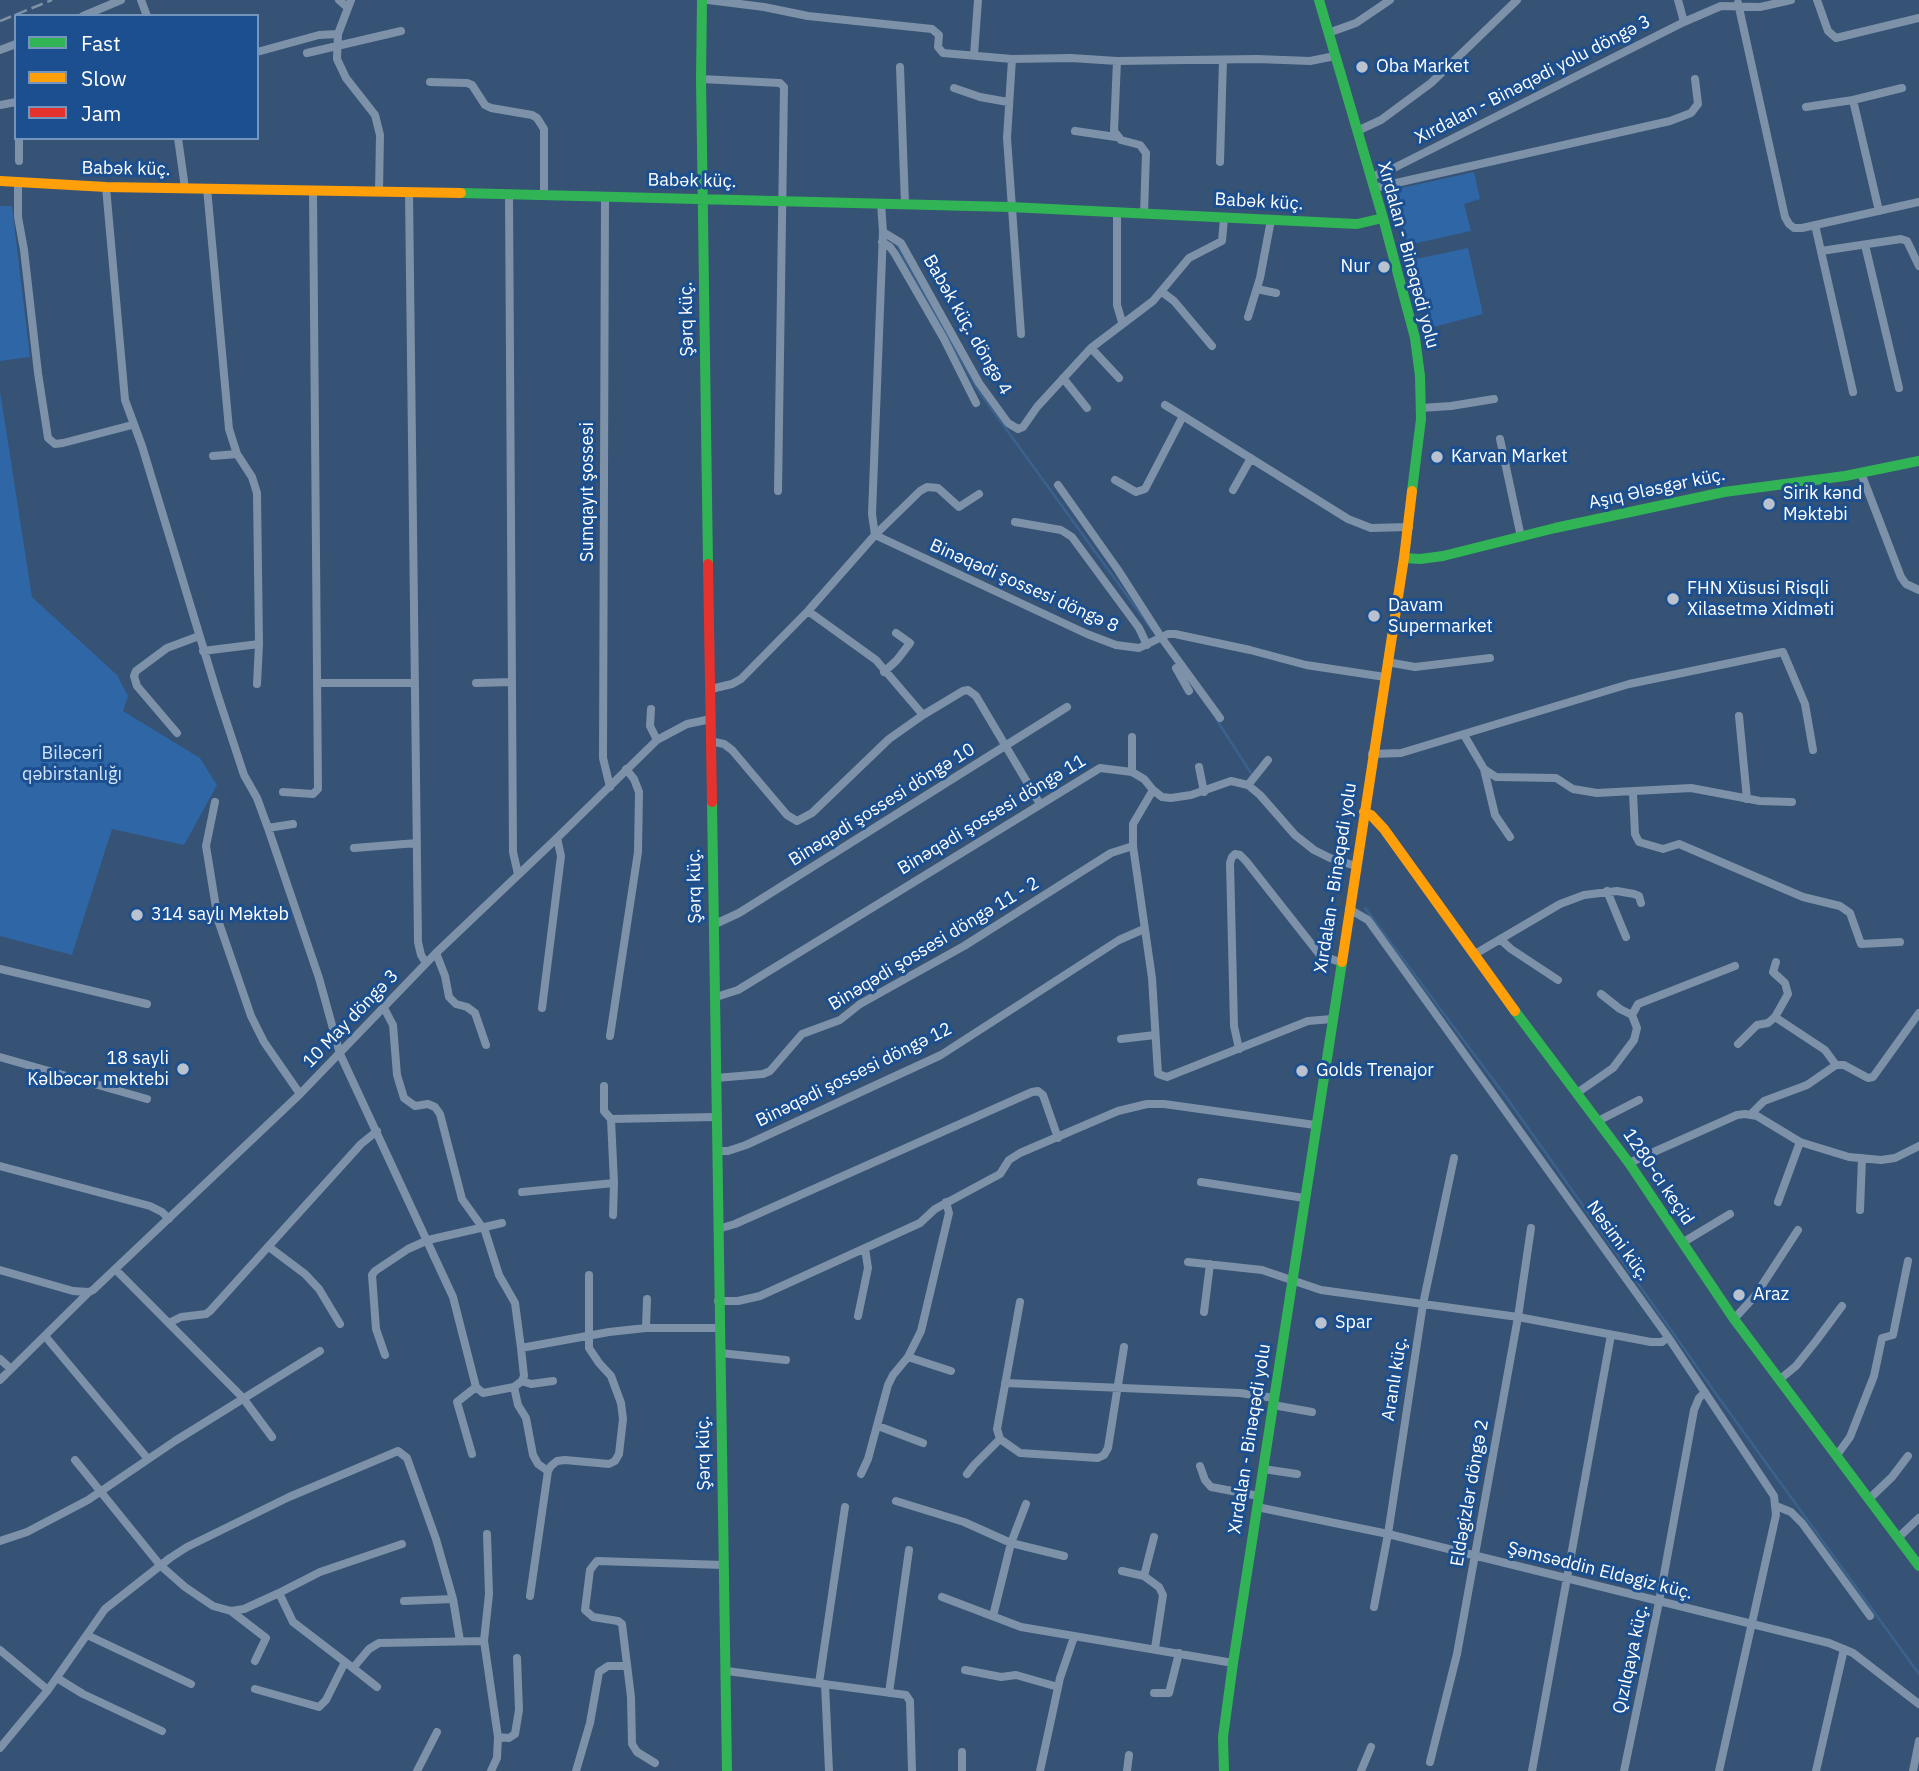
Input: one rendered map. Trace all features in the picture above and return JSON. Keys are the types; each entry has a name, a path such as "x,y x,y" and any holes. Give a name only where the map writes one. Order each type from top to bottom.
{"street":[{"path":"88,14 121,0"},
{"path":"339,0 349,3 338,34 336,47 339,67 369,105 378,125 379,192"},
{"name":"Şərq küç.","path":"702,0 710,741 727,1771"},
{"path":"708,0 841,20 932,29 939,35 938,47 943,53 1012,59 1071,58 1117,61 1310,61 1335,56"},
{"path":"974,55 978,0"},
{"name":"Xırdalan - Binəqədi yolu","path":"1224,1771 1223,1737 1233,1663 1372,754 1405,558 1421,408 1415,338 1319,0"},
{"path":"1328,33 1356,23 1390,0"},
{"path":"1357,131 1381,120 1431,83 1517,0"},
{"path":"1678,0 1684,22"},
{"name":"Xırdalan - Binəqədi yolu döngə 3","path":"1372,182 1388,171 1684,22 1721,6 1738,3 1759,7 1791,0"},
{"path":"1817,0 1828,31 1836,38 1919,18"},
{"path":"1738,3 1785,217 1794,228 1919,202"},
{"path":"307,53 401,31"},
{"path":"259,51 319,35 338,34"},
{"path":"1012,59 1007,138 1021,334"},
{"path":"1220,162 1223,60"},
{"path":"1116,136 1117,61"},
{"path":"900,67 905,204"},
{"path":"701,79 783,85 778,491"},
{"path":"1372,182 1670,121 1690,113 1698,104 1695,79"},
{"path":"430,82 467,83 472,85 485,105 537,118 544,129 544,195"},
{"path":"954,88 980,97 1008,102"},
{"path":"1806,107 1853,100 1902,88"},
{"path":"1853,100 1879,211"},
{"path":"1075,131 1116,136 1140,145 1146,153 1143,214"},
{"path":"19,140 19,161"},
{"path":"178,140 185,188"},
{"name":"Babək küç.","path":"0,181 106,187 1010,207 1357,224 1383,218"},
{"path":"18,182 18,217 48,438 55,444 63,443 132,425"},
{"path":"106,187 125,400 132,425 142,446 203,651 244,775 257,798 268,828 319,978 340,1054 428,1240 456,1308 476,1387 483,1393 514,1387 522,1381 524,1372 515,1303 499,1275 487,1237 462,1199 439,1114 435,1107 428,1104 415,1106 404,1098 397,1075 393,1026 384,1007"},
{"path":"207,188 229,429 237,454 253,478 257,493 257,684"},
{"path":"283,792 313,794 318,789 313,191"},
{"path":"409,192 418,942 426,963"},
{"path":"509,194 513,852 518,874"},
{"name":"Sumqayıt şossesi","path":"605,197 603,758 610,787"},
{"path":"875,535 872,514 883,232 881,203"},
{"path":"1117,213 1117,304 1122,322"},
{"name":"Babək küç. döngə 4","path":"883,232 901,243 972,373 1013,427 1023,427 1091,348 1162,292 1189,258 1222,241 1224,218"},
{"path":"1248,317 1257,289 1271,220"},
{"path":"1815,225 1853,392"},
{"path":"1821,251 1901,239 1908,241 1919,267"},
{"path":"882,242 895,254 944,339 976,403"},
{"path":"1865,245 1899,388"},
{"path":"1257,289 1276,293"},
{"path":"1162,292 1212,346"},
{"path":"1091,348 1119,377"},
{"path":"1063,378 1087,408"},
{"path":"1421,408 1494,399"},
{"path":"1165,405 1360,524 1371,527 1409,527"},
{"path":"1115,480 1136,492 1145,489 1183,416"},
{"path":"1500,439 1521,537"},
{"path":"213,456 237,454"},
{"path":"1233,490 1251,458"},
{"name":"Aşıq Ələsgər küç.","path":"1405,558 1443,556 1724,492 1861,473 1919,461"},
{"path":"1861,473 1901,577 1912,588 1919,590"},
{"path":"1058,485 1124,579 1189,691"},
{"path":"711,689 741,679 808,611 875,535 927,487 938,488 959,507 979,494"},
{"path":"1015,522 1061,530 1072,537 1139,628 1147,645 1158,638 1175,634 1250,650 1306,666 1385,677"},
{"name":"Binəqədi şossesi döngə 8","path":"875,535 1087,634 1129,648 1147,645"},
{"path":"808,611 876,660 923,715"},
{"path":"884,672 910,643 896,633"},
{"path":"177,733 137,686 134,676 136,671 167,648 199,636"},
{"path":"1158,638 1220,718"},
{"path":"203,651 258,644"},
{"path":"1372,754 1401,753 1629,684 1783,652 1805,704 1813,750"},
{"path":"1387,662 1415,667 1490,658"},
{"path":"476,682 512,681"},
{"path":"318,683 413,683"},
{"path":"710,741 724,744 732,750 787,815 796,821 812,813 889,740 923,715 963,691 968,691 976,696 1040,803"},
{"name":"Binəqədi şossesi döngə 10","path":"713,925 739,913 1067,707"},
{"path":"651,709 650,726 657,740"},
{"path":"1739,716 1747,799"},
{"name":"10 May döngə 3","path":"0,1380 89,1292 300,1094 436,953 657,740 687,724 711,719"},
{"path":"1464,734 1484,769 1496,816 1510,837"},
{"path":"1132,737 1132,772 1144,779 1162,797 1203,792 1231,781 1248,785 1295,835 1314,850 1356,866"},
{"path":"1248,785 1268,760"},
{"path":"1199,767 1203,792"},
{"name":"Binəqədi şossesi döngə 11","path":"716,997 738,990 1100,768 1132,772"},
{"path":"610,1036 638,852 639,792 626,769"},
{"path":"1484,769 1496,777 1556,778 1573,789 1597,793 1691,789 1747,799 1792,802"},
{"path":"1153,790 1133,824 1133,846 1152,978 1158,1073 1167,1077 1308,1021 1332,1019"},
{"path":"1633,793 1635,834 1639,842 1662,849 1679,844 1803,897 1840,906 1850,912 1861,944 1900,942"},
{"path":"215,802 206,846 218,920 251,1016 264,1042 300,1094"},
{"name":"1280-cı keçid","path":"1364,812 1381,825 1538,1043 1629,1163 1734,1319 1919,1566"},
{"path":"268,828 293,824"},
{"path":"542,1008 561,856 558,838"},
{"path":"354,848 417,843"},
{"name":"Binəqədi şossesi döngə 11 - 2","path":"716,1078 763,1074 771,1070 802,1034 833,1024 860,1004 964,946 1111,853 1133,846"},
{"path":"1239,1049 1234,1026 1230,863 1235,854 1246,861 1320,955 1340,962"},
{"path":"1475,954 1560,904 1584,895 1606,891 1634,894 1639,896 1641,903"},
{"path":"1606,891 1626,937"},
{"name":"Nəsimi küç.","path":"1349,909 1368,920 1668,1337 1768,1485 1776,1506"},
{"name":"Binəqədi şossesi döngə 12","path":"717,1151 729,1151 746,1145 942,1055 1119,940 1144,929"},
{"path":"1500,939 1558,980"},
{"path":"436,953 445,976 449,997 456,1004 475,1013 486,1045"},
{"path":"1738,1044 1756,1025 1768,1023 1775,1017 1788,994 1785,983 1773,972 1776,962"},
{"path":"1632,1015 1638,1004 1735,966"},
{"path":"0,969 146,1004"},
{"path":"1577,1093 1613,1068 1634,1040 1637,1028 1632,1015 1601,994"},
{"path":"1751,1114 1765,1101 1807,1085 1836,1065 1844,1065 1868,1078 1873,1077 1919,1013"},
{"path":"1775,1017 1825,1050 1836,1065"},
{"path":"1121,1039 1154,1035"},
{"path":"0,1058 147,1099"},
{"path":"604,1086 604,1111 611,1119 613,1215"},
{"path":"718,1229 748,1219 1032,1092 1038,1091 1043,1096 1058,1138"},
{"path":"1598,1121 1639,1100"},
{"path":"718,1301 738,1301 760,1296 920,1223 946,1202 1000,1174 1009,1160 1020,1153 1118,1111 1147,1104 1164,1104 1315,1125"},
{"path":"1629,1163 1737,1115 1751,1114 1800,1142 1835,1154 1863,1158 1895,1158 1919,1146"},
{"path":"611,1119 716,1117"},
{"path":"169,1323 181,1317 206,1314 210,1311 361,1144 377,1131"},
{"path":"1778,1202 1800,1142"},
{"name":"Aranlı küç.","path":"1374,1607 1388,1534 1423,1304 1454,1158"},
{"path":"1860,1210 1863,1158"},
{"path":"0,1166 150,1206 163,1212 169,1219"},
{"path":"1200,1182 1304,1198"},
{"path":"522,1192 614,1183"},
{"path":"860,1474 868,1459 888,1385 908,1357 921,1331 949,1213 946,1202"},
{"path":"1682,1243 1730,1214"},
{"path":"385,1355 376,1329 372,1275 375,1271 428,1240 502,1223"},
{"name":"Eldəgizlər döngə 2","path":"1430,1762 1457,1654 1518,1317 1531,1228"},
{"path":"1734,1319 1755,1296 1798,1230"},
{"path":"269,1247 305,1274 319,1289 340,1324"},
{"path":"858,1317 868,1268 866,1248"},
{"path":"1837,1455 1850,1437 1874,1376 1882,1338 1892,1335 1908,1261"},
{"path":"1188,1262 1262,1270 1321,1290 1518,1317 1651,1342 1662,1342 1668,1337"},
{"path":"1204,1312 1210,1264"},
{"path":"115,1269 243,1398 272,1437"},
{"path":"0,1270 72,1291 89,1292"},
{"path":"530,1596 548,1471 557,1461 609,1464 620,1454 623,1419 621,1403 611,1376 589,1348 589,1275"},
{"path":"646,1328 647,1299"},
{"path":"1020,1302 997,1429 1000,1439 1020,1452 1098,1458 1104,1455 1108,1448 1124,1347"},
{"path":"1779,1380 1796,1366 1842,1306"},
{"path":"521,1348 646,1328 719,1328"},
{"path":"1532,1771 1611,1335"},
{"path":"45,1336 148,1459"},
{"path":"0,1541 27,1532 100,1492 320,1351"},
{"path":"720,1353 786,1360"},
{"path":"908,1357 951,1371"},
{"path":"0,1359 11,1369"},
{"path":"522,1381 531,1384 552,1381"},
{"path":"1005,1383 1240,1394 1312,1412"},
{"path":"472,1454 457,1402 476,1387"},
{"path":"514,1387 526,1418 533,1455 538,1464 548,1471"},
{"name":"Qızılqaya küç.","path":"1624,1771 1659,1602 1694,1410 1705,1392"},
{"path":"878,1426 923,1443"},
{"path":"967,1474 1000,1439"},
{"path":"0,1748 48,1690 105,1609 160,1565 187,1547 239,1520 398,1451 407,1458 436,1539 453,1600 460,1641"},
{"path":"1869,1499 1908,1456"},
{"path":"75,1460 160,1565 202,1600 231,1611 266,1638 255,1661"},
{"name":"Şəmsəddin Eldəgiz küç.","path":"1200,1466 1211,1487 1258,1501 1844,1649 1860,1658 1919,1704"},
{"path":"1263,1469 1297,1474"},
{"path":"896,1501 964,1522 1011,1543 1064,1556"},
{"path":"993,1616 1011,1543 1026,1504"},
{"path":"1719,1771 1776,1506 1790,1512 1802,1522 1870,1616"},
{"path":"829,1771 822,1684 845,1507"},
{"path":"1898,1538 1919,1518"},
{"path":"487,1534 489,1594 484,1641 498,1737 497,1758 491,1771"},
{"path":"1144,1576 1154,1537"},
{"path":"231,1611 244,1609 320,1572 402,1544"},
{"path":"889,1693 909,1550"},
{"path":"655,1763 638,1752 632,1744 622,1624 593,1617 585,1609 590,1570 597,1561 724,1565"},
{"path":"1122,1571 1144,1576 1159,1587 1163,1595 1155,1648"},
{"path":"279,1593 293,1622 377,1687"},
{"path":"943,1597 1021,1627 1233,1663"},
{"path":"404,1601 453,1600"},
{"path":"87,1635 191,1684"},
{"path":"1040,1771 1058,1687 1074,1637"},
{"path":"353,1668 374,1644 484,1641"},
{"path":"1816,1771 1844,1649"},
{"path":"0,1650 48,1690"},
{"path":"1154,1693 1164,1695 1172,1689 1179,1653"},
{"path":"498,1737 509,1738 514,1734 519,1702 517,1658"},
{"path":"255,1689 319,1707 326,1700 345,1662"},
{"path":"576,1771 590,1723 599,1672 608,1667 627,1665"},
{"path":"965,1670 1001,1677 1016,1675 1058,1687"},
{"path":"727,1671 909,1697 912,1771"},
{"path":"57,1678 83,1694 162,1731"},
{"path":"417,1771 437,1732"},
{"path":"1913,1771 1919,1741"},
{"path":"1361,1771 1371,1747"},
{"path":"962,1752 962,1771"},
{"path":"1127,1771 1129,1755"}],"green space":[{"path":"1474,172 1480,199 1464,204 1471,231 1408,245 1392,190"},
{"path":"0,206 12,206 30,357 0,361"},
{"path":"1468,248 1483,314 1430,328 1411,260"},
{"name":"Biləcəri qəbirstanlığı","path":"0,391 32,597 117,675 128,696 123,711 200,758 217,785 184,845 112,829 72,955 0,936"}],"waterway":[{"path":"895,242 977,389 1152,630"},
{"path":"1216,719 1251,773"},
{"path":"1365,908 1509,1101 1919,1674"}],"railway":[{"path":"17,14 52,0"},
{"path":"0,21 14,15"}],"traffic: fast":[{"path":"702,0 708,564"},
{"path":"1319,0 1415,338 1420,376 1421,419 1412,491"},
{"path":"461,193 1010,207 1357,224 1383,218"},
{"path":"1404,558 1443,556 1555,528 1724,492 1845,476 1919,461"},
{"path":"712,802 727,1771"},
{"path":"1224,1771 1223,1737 1233,1663 1342,962"},
{"path":"1515,1011 1629,1163 1734,1319 1919,1566"}],"traffic: slow":[{"path":"0,181 106,187 461,193"},
{"path":"1342,962 1412,491"},
{"path":"1364,812 1371,815 1384,829 1515,1011"}],"traffic: jam":[{"path":"708,564 712,802"}],"place":[{"name":"Oba Market","path":"1362,67"},
{"name":"Nur","path":"1384,267"},
{"name":"Karvan Market","path":"1437,457"},
{"name":"Sirik kənd Məktəbi","path":"1769,504"},
{"name":"FHN Xüsusi Risqli Xilasetmə Xidməti","path":"1673,599"},
{"name":"Davam Supermarket","path":"1374,616"},
{"name":"314 saylı Məktəb","path":"137,915"},
{"name":"18 sayli Kəlbəcər mektebi","path":"183,1069"},
{"name":"Golds Trenajor","path":"1302,1071"},
{"name":"Araz","path":"1739,1295"},
{"name":"Spar","path":"1321,1323"}]}
